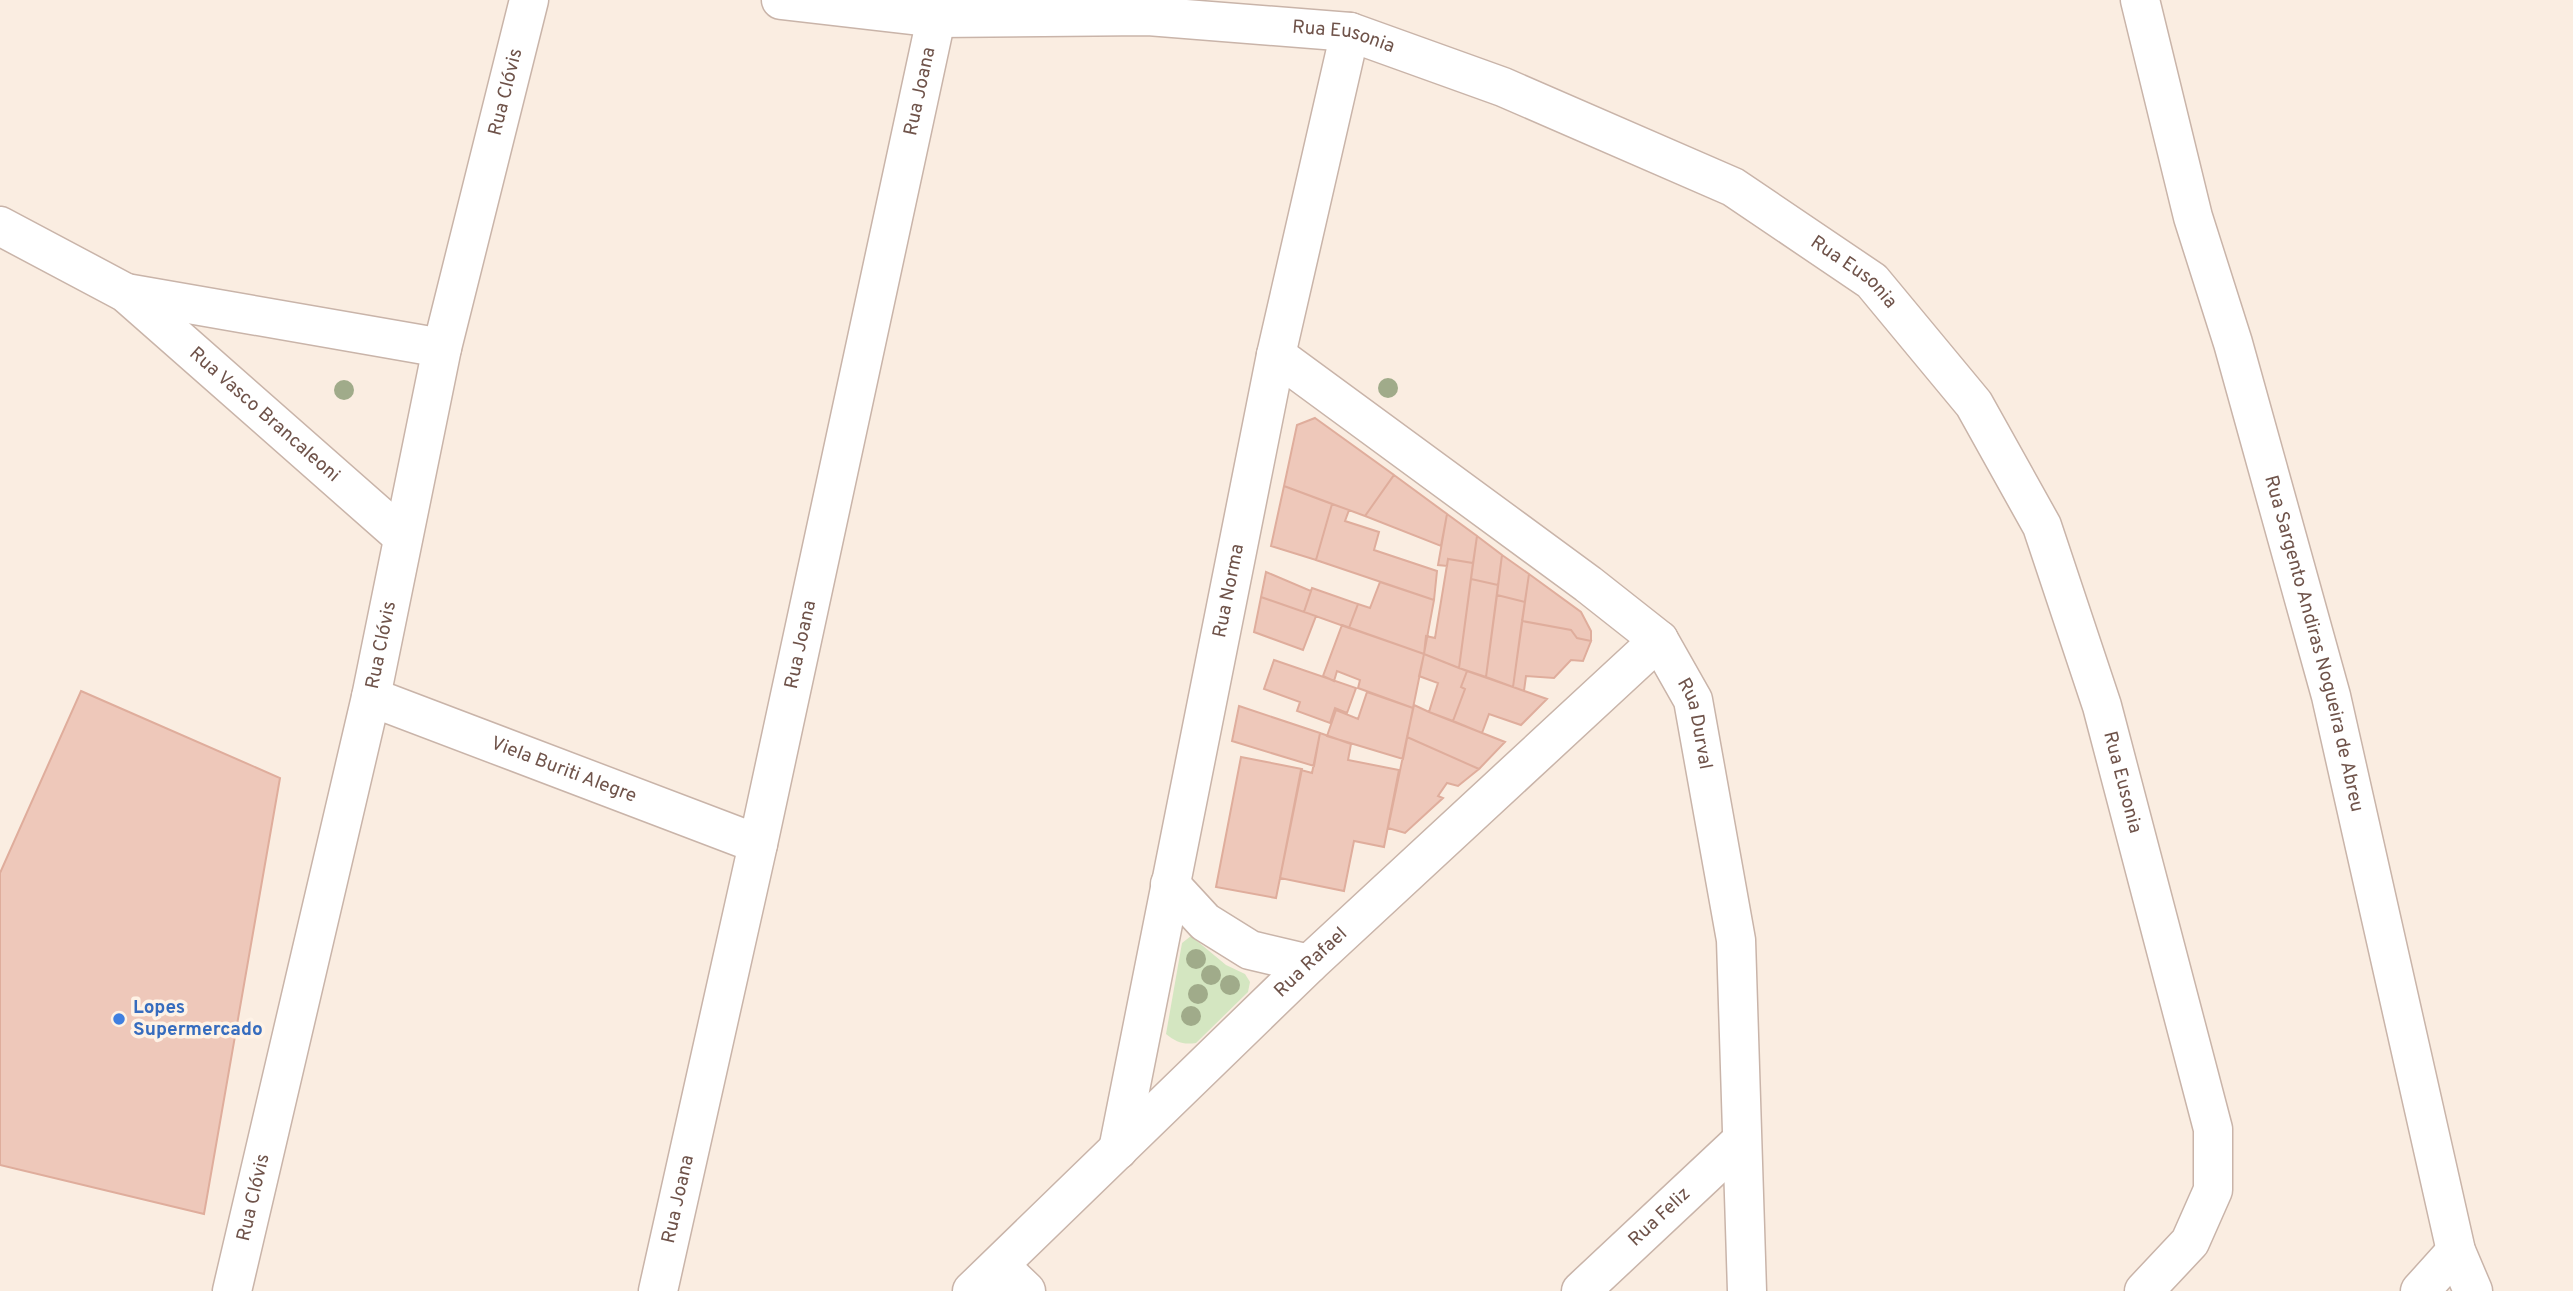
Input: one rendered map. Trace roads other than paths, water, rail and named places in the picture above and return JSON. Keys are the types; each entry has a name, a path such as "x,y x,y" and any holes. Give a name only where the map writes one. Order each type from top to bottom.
{"street":[{"name":"Rua Clóvis","path":"232,1291 371,697 442,348 529,0"},
{"name":"Rua Eusonia","path":"781,0 939,9 1148,16 1350,32 1503,87 1733,187 1871,281 1974,404 2042,526 2098,693 2213,1129 2213,1190 2190,1242 2144,1291"},
{"name":"Rua Sargento Andiras Nogueira de Abreu","path":"2140,0 2193,217 2233,342 2331,695 2456,1251 2473,1291"},
{"name":"Rua Joana","path":"658,1291 939,9"},
{"name":"Rua Norma","path":"1118,1150 1276,355 1350,32"},
{"name":"Rua Vasco Brancaleoni","path":"0,226 126,293 403,537"},
{"name":"Rua Vasco Brancaleoni","path":"126,293 442,348"},
{"name":"Rua Durval","path":"1276,355 1577,576 1659,640 1693,700 1736,940 1747,1291"},
{"name":"Rua Rafael","path":"972,1291 1013,1278 1118,1150 1309,964 1659,640"},
{"name":"Viela Buriti Alegre","path":"371,697 758,844"},
{"path":"1170,884 1205,922 1250,950 1309,964"},
{"name":"Rua Feliz","path":"1581,1291 1741,1142"},
{"path":"2420,1291 2456,1251"}],"place":[{"name":"Lopes Supermercado","path":"119,1019"}]}
